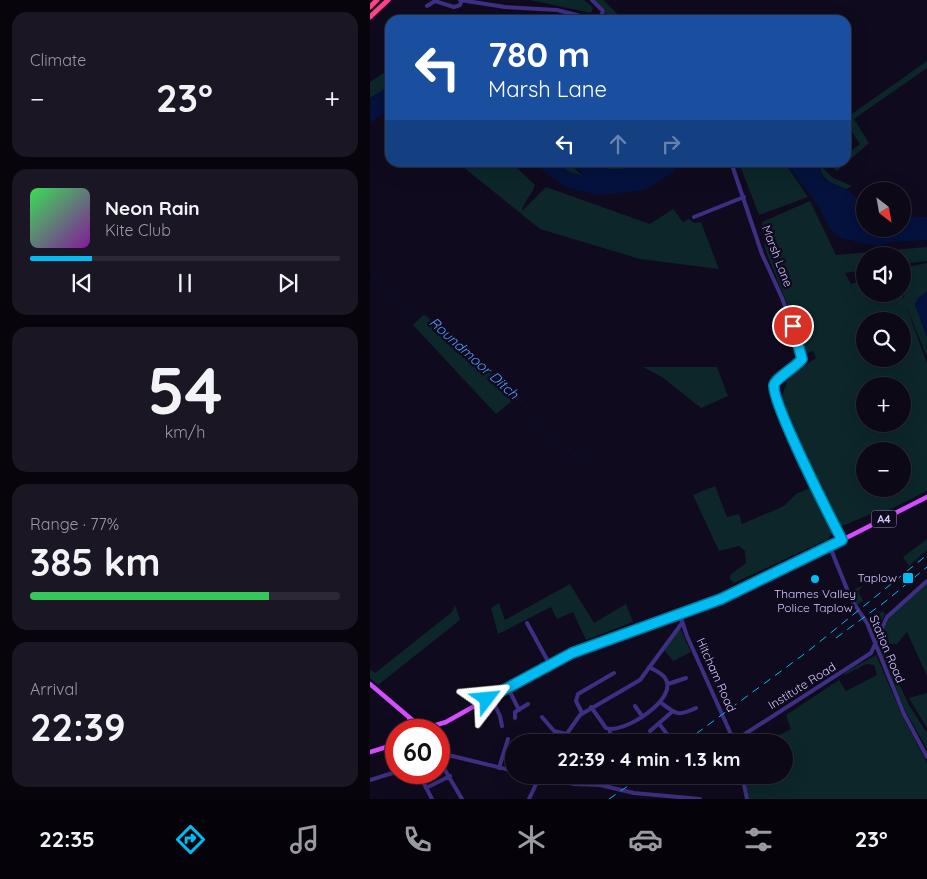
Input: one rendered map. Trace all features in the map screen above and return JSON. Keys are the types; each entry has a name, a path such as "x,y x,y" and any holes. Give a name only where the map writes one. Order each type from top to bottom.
{"highway":[{"path":"370,6 377,0"},
{"path":"370,18 388,0"}],"main road":[{"name":"A4","path":"450,720 550,665 593,644 745,589 927,497"},
{"path":"370,684 411,719"},
{"path":"407,714 411,719"},
{"path":"370,752 385,747"}],"street":[{"path":"427,6 435,1 455,7 460,5 461,0 557,10 576,15"},
{"path":"592,0 603,11 602,15"},
{"name":"Marsh Lane","path":"733,167 762,254 782,298 803,356 801,361 774,384 777,398 818,492 842,540"},
{"path":"694,217 744,197"},
{"name":"Station Road","path":"830,547 848,592 866,621 897,698 927,757"},
{"path":"876,645 887,617 927,581"},
{"name":"Hitcham Road","path":"680,614 731,734"},
{"path":"527,622 550,665"},
{"path":"542,717 554,731 566,734 582,713 640,680 682,622"},
{"name":"Institute Road","path":"747,734 867,657 873,652 876,645"},
{"path":"591,707 602,724 610,730 620,728 642,716 660,702 668,691 668,684 665,678 649,667"},
{"path":"582,713 576,701 578,694 614,672"},
{"path":"668,684 686,678"},
{"path":"508,688 519,710"},
{"path":"490,698 500,716 502,726"},
{"path":"660,702 673,711 683,714 696,708"},
{"path":"515,718 515,712 528,704"},
{"path":"635,706 642,716"},
{"path":"650,731 660,725 673,711"},
{"path":"660,725 667,734"},
{"path":"610,730 610,734"},
{"path":"499,768 505,749"},
{"path":"450,756 505,769"},
{"path":"370,780 385,775"},
{"path":"450,776 462,799"},
{"path":"424,784 432,799"},
{"path":"426,788 434,784"},
{"path":"529,799 536,784"},
{"path":"574,784 600,785 634,793 700,799"},
{"path":"744,784 747,799"}],"green space":[{"path":"530,0 584,0 593,7 591,13"},
{"path":"594,0 603,0 619,15 606,15 605,10"},
{"path":"927,61 927,68 854,119 869,143 851,159 851,151 860,144 851,130 851,114"},
{"path":"385,72 385,89 370,98 370,82"},
{"path":"463,167 516,167 535,185 522,211 546,187 650,224 673,209 683,222 689,219 694,223 701,222 719,269 640,259 540,229"},
{"path":"561,167 573,167 583,176"},
{"path":"601,167 638,167 617,170"},
{"path":"741,167 788,167 808,197 759,215"},
{"path":"820,167 822,167 833,178 852,186 847,189 838,186 825,178"},
{"path":"832,167 842,167 837,171"},
{"path":"810,201 836,255 856,253 856,271 845,273 851,284 856,283 856,302 911,302 911,266 927,263 927,292 918,298 916,307 927,337 927,357 911,318 911,312 909,312 905,303 908,312 856,312 856,367 911,367 911,319 927,363 927,491 885,512 873,513 840,527 781,399 789,376 816,358 813,351 807,353 765,249 762,222"},
{"path":"927,247 927,261 911,263 911,248"},
{"path":"424,314 518,396 496,414 413,325"},
{"path":"643,367 717,367 728,396 701,408 662,377"},
{"path":"715,486 727,517 739,514 742,524 784,506 796,494 810,488 834,530 828,539 734,583 730,579 730,575 746,563 745,551 739,546 719,551 693,495"},
{"path":"927,539 927,550 909,566 903,557"},
{"path":"927,582 927,676 907,632 897,644 886,644 879,640 891,614"},
{"path":"570,584 594,623 626,604 633,622 586,640 573,612 557,619 551,607 498,634 491,608 499,603 505,620"},
{"path":"864,585 858,591 863,601 857,605 851,594 855,589"},
{"path":"455,605 460,620 378,685 370,678 370,669 375,673 452,612"},
{"path":"883,611 885,614 878,631 873,633 869,621"},
{"path":"680,628 691,652 673,661 663,649"},
{"path":"879,647 882,647 909,705 927,733 927,749 906,712"},
{"path":"876,655 902,715 927,763 927,799 749,799 746,784 793,784 793,734 781,734 791,729 786,715 839,680 846,691 877,675 874,665 866,664 845,675 844,673"},
{"path":"927,693 927,728 909,698"}],"water":[{"path":"385,89 385,112 370,123 370,99"},
{"path":"538,167 561,167 581,176 582,173 574,167 617,169 677,167 671,174 645,190 599,195 567,188"},
{"path":"789,167 818,167 825,180 850,191 856,198 856,238 911,238 911,217 927,217 927,240 893,242 876,246 841,238 830,229 819,207"},
{"path":"927,292 927,337 915,304 918,298"}],"waterway":[{"name":"Roundmoor Ditch","path":"370,273 416,314 428,316 517,395 546,432 595,470"}],"railway":[{"path":"696,734 807,652 927,555"},
{"path":"836,638 886,601 927,567"},
{"path":"609,799 631,784"}],"place":[{"name":"Taplow","path":"908,578"},
{"name":"Thames Valley Police Taplow","path":"815,579"}],"route":[{"path":"487,699 572,653 745,589 842,540 818,492 777,398 774,384 801,361 803,356 793,326"}]}
